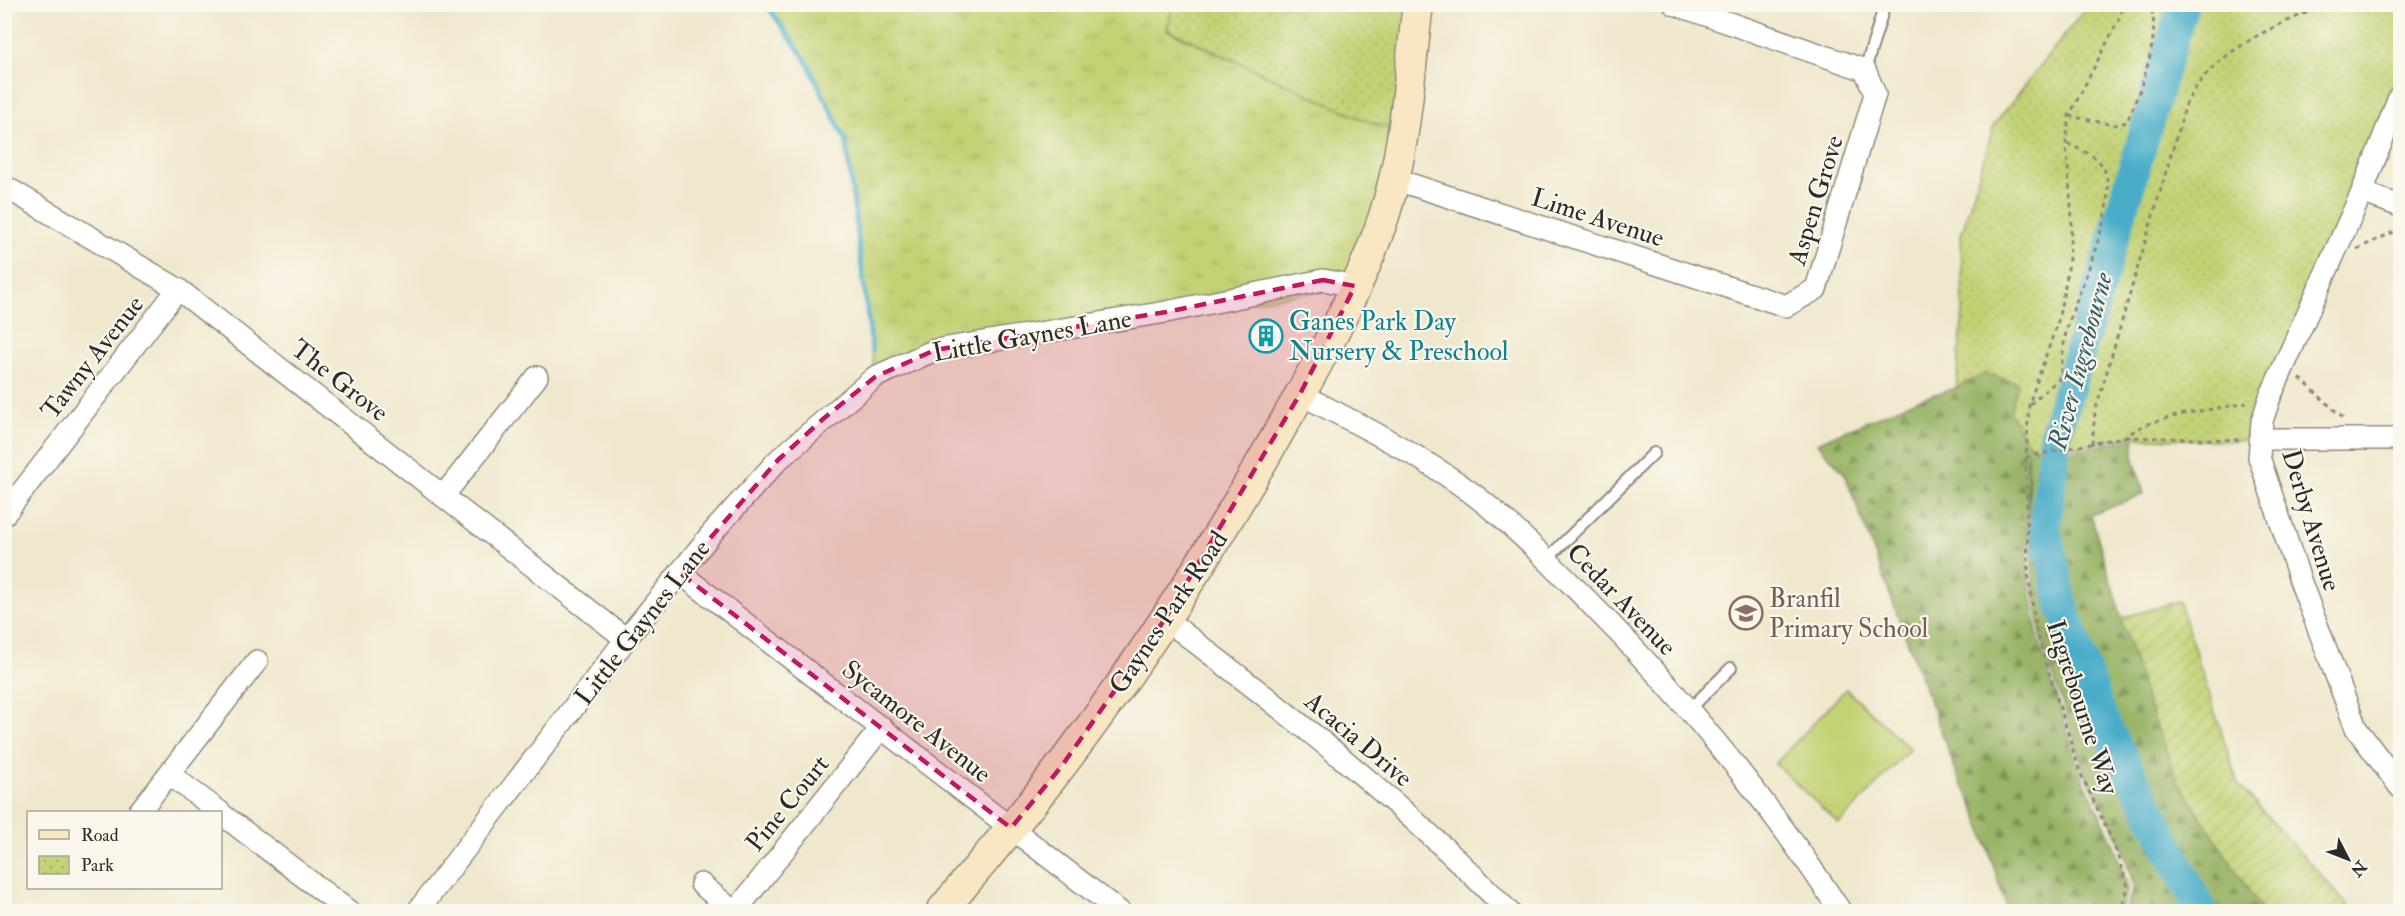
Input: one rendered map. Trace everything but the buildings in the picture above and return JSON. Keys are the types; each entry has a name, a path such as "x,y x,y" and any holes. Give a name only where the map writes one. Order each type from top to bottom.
{"street":[{"path":"1355,286 1384,215 1394,179 1418,4"},
{"path":"1674,4 1865,70"},
{"name":"Aspen Grove","path":"1786,306 1816,289 1875,94 1865,70"},
{"name":"Derby Avenue","path":"2400,95 2362,192 2270,398 2262,421 2259,457 2301,583 2356,728 2400,787"},
{"name":"Lime Avenue","path":"1394,179 1786,306"},
{"name":"The Grove","path":"4,186 178,289 626,639"},
{"path":"2362,192 2400,206"},
{"name":"Little Gaynes Lane","path":"417,912 626,639 680,573 778,460 823,419 875,377 935,350 1166,312 1323,280 1355,286"},
{"name":"Gaynes Park Road","path":"941,912 1061,767 1165,619 1229,519 1300,394 1355,286"},
{"name":"Tawny Avenue","path":"4,515 178,289"},
{"path":"444,495 537,377"},
{"name":"Cedar Avenue","path":"1300,394 1408,449 1474,495 1546,560 1690,709 1772,811 1841,912"},
{"path":"2261,439 2400,439"},
{"name":"Sycamore Avenue","path":"680,573 1120,912"},
{"name":"Acacia Drive","path":"1165,619 1272,701 1379,790 1509,912"},
{"path":"141,811 257,661"},
{"name":"Pine Court","path":"700,884 734,912 882,728"},
{"path":"169,774 217,811"},
{"path":"222,815 350,912"}],"lane":[{"path":"1865,70 1885,4"},
{"path":"1546,560 1654,453"},
{"path":"1690,709 1731,668"}],"path":[{"path":"2123,4 2119,19 2069,116 2115,125 2127,123 2155,32 2153,13 2149,4"},
{"path":"2091,444 2095,412 2186,104 2192,92 2220,62 2250,40 2283,21 2328,4"},
{"name":"Ingrebourne Way","path":"2069,116 2066,142 2072,219 2068,270 2058,321 2029,404 2026,458 2028,574 2037,634 2080,772 2113,842 2128,887 2120,912"},
{"path":"2029,404 2060,378 2066,331 2091,266 2108,196 2108,177 2100,162 2066,142"},
{"path":"2335,252 2349,253 2400,229"},
{"path":"2285,363 2364,439"},
{"path":"2124,437 2144,425 2182,414 2257,402 2262,394 2270,398"},
{"path":"2026,458 2124,437 2234,441 2261,439"}],"highlighted area":[{"path":"1323,280 1355,286 1300,394 1165,619 1061,767 1011,828 680,573 778,460 823,419 875,377 935,350 1166,312"}],"green space":[{"path":"766,5 1173,5 1167,30 1362,119 1402,133 1355,286 935,350 875,377 846,141 806,60"},
{"path":"1173,5 1418,5 1402,133 1362,119 1167,29"},
{"path":"2088,5 2400,5 2400,95 2261,439 2234,441 2124,437 2048,453 2027,442 2010,413 2018,383 1986,373 1956,388 1963,312 1961,235 1994,125"},
{"path":"1986,373 2018,384 2027,442 2047,457 2124,440 2134,440 2134,459 2144,494 2091,515 2144,693 2178,781 2262,911 2125,911 2134,886 2120,841 2084,771 2041,636 2033,586 2027,451 2028,574 2037,634 2080,772 2113,842 2128,887 2120,911 2008,911 1975,809 1958,777 1845,474 1817,443 1916,400 1956,388"},
{"path":"2179,601 2238,784 2353,911 2262,911 2178,781 2144,693 2121,618"},
{"path":"1846,689 1910,749 1839,824 1775,764"}],"waterway":[{"path":"766,4 806,60 846,141 872,351"},
{"name":"River Ingrebourne","path":"2183,4 2056,432 2045,527 2062,605 2102,719 2202,912"}],"place":[{"name":"Ganes Park Day Nursery & Preschool","path":"1266,336"},
{"name":"Branfil Primary School","path":"1746,613"}]}
